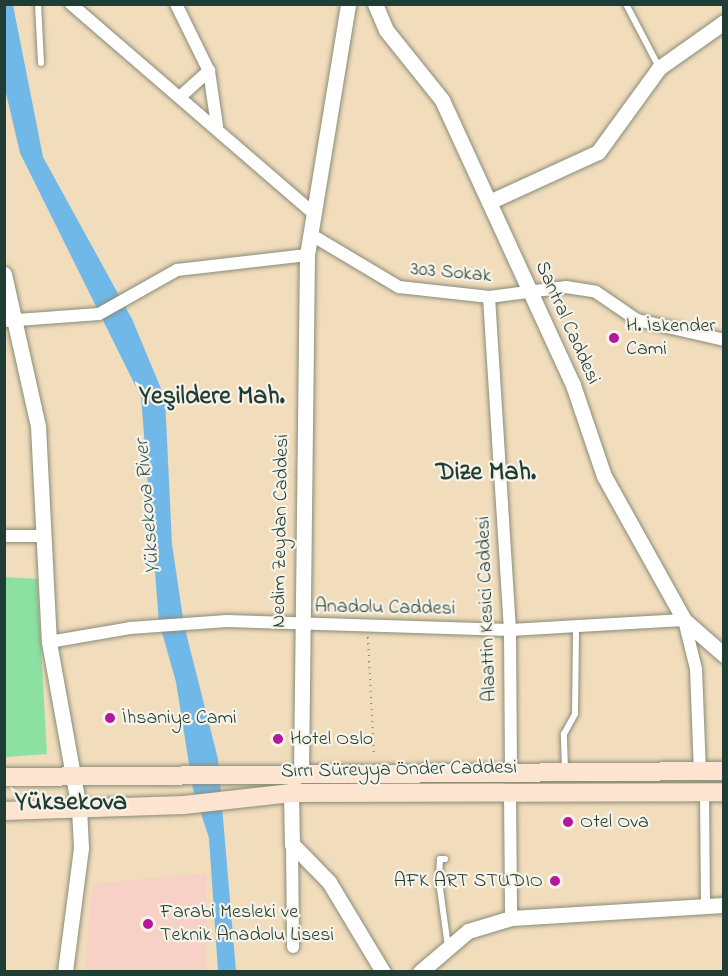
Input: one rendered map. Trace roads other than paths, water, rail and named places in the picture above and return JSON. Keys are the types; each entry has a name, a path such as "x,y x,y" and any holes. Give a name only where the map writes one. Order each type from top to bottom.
{"main road":[{"name":"Sırrı Süreyya Önder Caddesi","path":"4,811 78,805 184,806 291,792 510,783 565,773 723,771"},
{"name":"Sırrı Süreyya Önder Caddesi","path":"4,777 71,774 374,775 723,792"}],"street":[{"path":"71,4 217,126 311,211"},
{"path":"176,4 209,71 217,126"},
{"name":"Nedim Zeydan Caddesi","path":"301,774 307,255 311,211 348,4"},
{"name":"Santral Caddesi","path":"375,4 386,30 442,100 573,385 604,476 684,620 723,655"},
{"path":"489,202 598,152 659,68 723,22"},
{"path":"181,96 209,71"},
{"name":"303 Sokak","path":"310,234 399,287 489,297 531,294 566,287 596,292 637,320 723,340"},
{"path":"10,321 99,314 177,270 307,255"},
{"path":"4,274 10,321 38,426 49,642 78,805 81,848 65,972"},
{"name":"Alaattin Kesici Caddesi","path":"489,297 510,630 511,918"},
{"path":"4,536 42,536"},
{"path":"684,620 696,669 700,771"},
{"name":"Anadolu Caddesi","path":"49,642 130,628 227,621 510,630 576,624 684,620"},
{"path":"704,791 705,905"},
{"path":"291,792 293,947"},
{"path":"292,844 329,882 383,972"},
{"path":"420,972 468,932 511,918 723,905"}],"lane":[{"path":"38,4 41,63"},
{"path":"626,4 659,68"},
{"path":"565,773 564,734 574,714 576,624"},
{"path":"445,860 440,859 439,881 448,947"}],"water":[{"path":"4,5 13,5 43,157 132,319 165,398 172,544 184,625 218,759 236,971 218,971 209,838 193,789 176,682 159,622 141,397 20,153 5,89"}],"place":[{"name":"H. İskender Cami","path":"614,338"},
{"name":"İhsaniye Cami","path":"110,718"},
{"name":"Hotel Oslo","path":"278,739"},
{"name":"Otel Ova","path":"568,822"},
{"name":"AFK ART STUDIO","path":"555,881"},
{"name":"Farabi Mesleki ve Teknik Anadolu Lisesi","path":"148,924"}],"district":[{"name":"Yeşildere Mah.","path":"212,398"},
{"name":"Dize Mah.","path":"486,474"},
{"name":"Yüksekova","path":"71,804"}],"water label":[{"name":"Yüksekova River","path":"148,507"}]}
